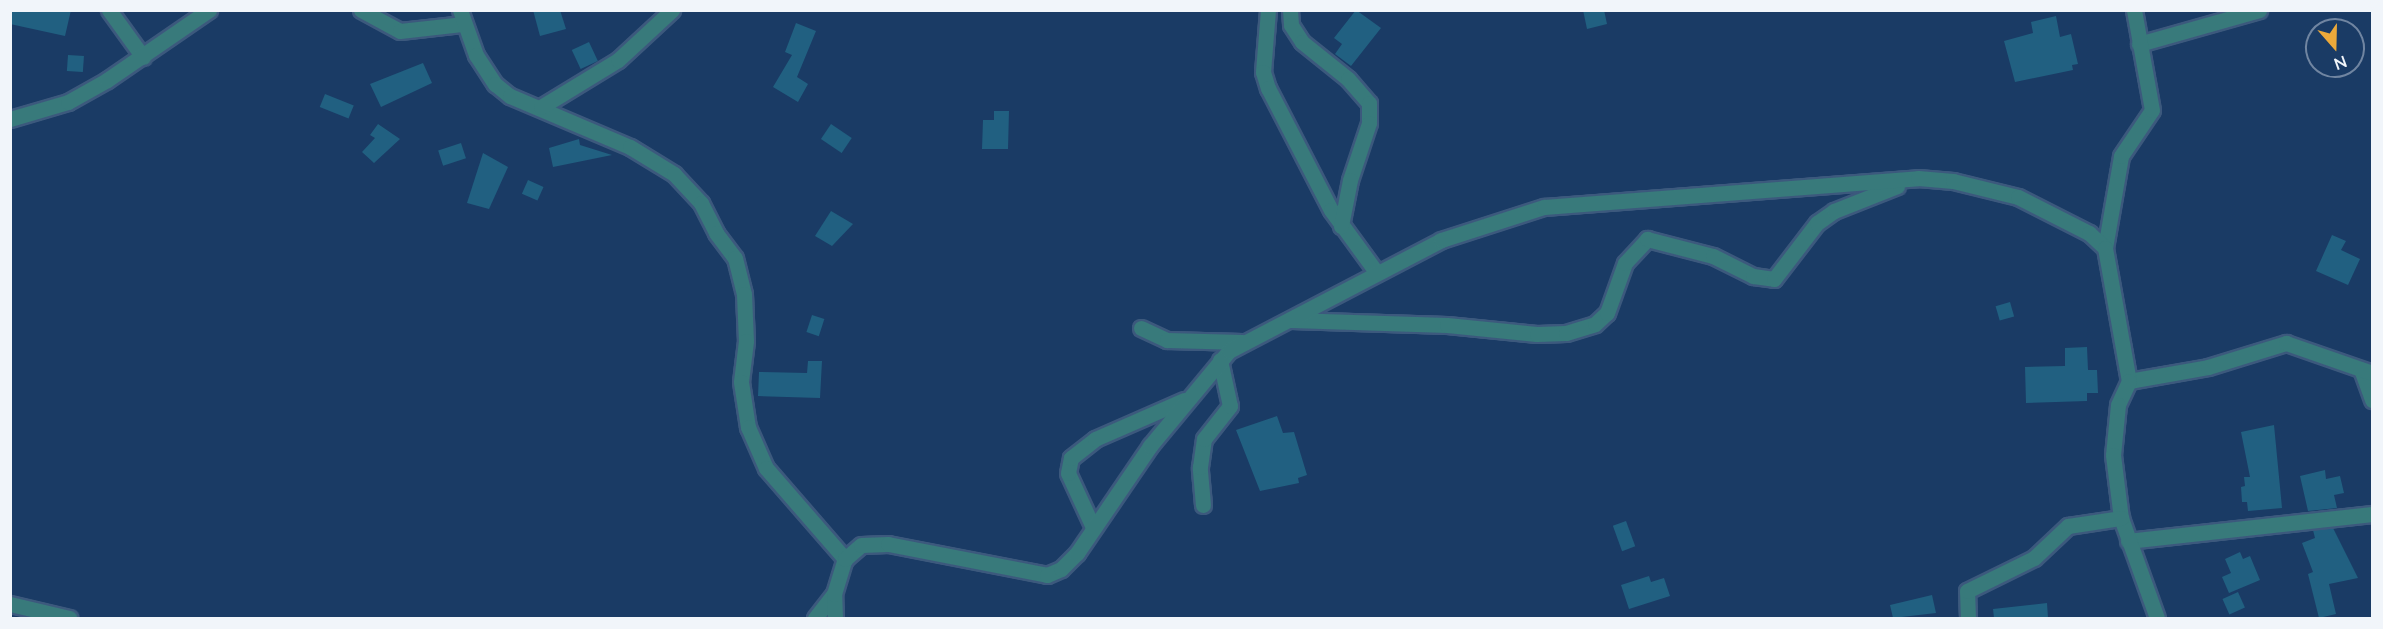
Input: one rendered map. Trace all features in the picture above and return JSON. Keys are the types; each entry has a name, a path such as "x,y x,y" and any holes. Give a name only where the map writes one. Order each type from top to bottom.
{"street":[{"path":"109,10 122,24 143,57"},
{"path":"10,119 68,102 143,57 209,10"},
{"path":"361,10 400,31 461,17 495,84 510,96 541,107 630,147 674,174 701,203 716,233 735,258 744,294 746,341 741,381 748,427 766,468 845,559"},
{"path":"541,107 618,60 672,10"},
{"path":"1268,10 1263,72 1268,88 1341,226 1377,273"},
{"path":"1290,10 1291,25 1302,42 1348,80 1369,104 1369,123 1350,180 1341,226"},
{"path":"2134,10 2151,110 2121,156 2105,248 2129,381 2118,405 2113,455 2121,518 2157,618"},
{"path":"2139,44 2259,10"},
{"path":"835,618 834,594 845,559 861,545 888,544 1047,576 1061,569 1077,553 1092,525 1192,395 1220,360 1242,342 1291,320 1441,240 1544,207 1918,178 1953,181 2018,197 2089,233 2105,248"},
{"path":"1291,320 1447,325 1537,334 1578,330 1607,313 1625,263 1647,239 1713,256 1753,276 1774,279 1817,223 1834,211 1918,178"},
{"path":"1141,328 1167,340 1242,342"},
{"path":"2129,381 2208,367 2286,343 2367,373 2373,400"},
{"path":"1203,505 1200,467 1204,439 1230,406 1220,360"},
{"path":"1092,525 1068,473 1071,458 1095,439 1192,395"},
{"path":"2128,541 2373,513"},
{"path":"1968,618 1967,591 2034,558 2068,526 2121,518"},
{"path":"815,618 834,594"},
{"path":"10,604 69,618"}],"building":[{"path":"10,10 71,10 65,36 10,24"},
{"path":"533,10 560,10 566,29 540,36"},
{"path":"1356,10 1381,28 1351,66 1335,54 1342,44 1334,38"},
{"path":"1583,10 1604,10 1607,24 1587,29"},
{"path":"2056,16 2060,37 2071,34 2078,64 2072,65 2073,70 2015,82 2004,41 2033,33 2031,22"},
{"path":"796,23 816,31 797,77 808,84 798,102 773,87 792,55 785,52"},
{"path":"589,42 598,61 581,69 572,50"},
{"path":"68,55 84,56 83,72 67,71"},
{"path":"423,63 432,83 381,107 370,84"},
{"path":"325,94 354,106 348,119 320,107"},
{"path":"994,111 1009,111 1008,149 982,149 983,120 994,120"},
{"path":"378,124 400,139 374,163 362,152 375,138 370,135"},
{"path":"831,124 852,138 842,153 821,139"},
{"path":"579,139 580,145 612,155 553,167 549,148"},
{"path":"461,143 466,158 443,166 438,150"},
{"path":"483,153 508,167 489,209 467,203"},
{"path":"528,180 544,187 537,201 522,194"},
{"path":"831,211 853,224 832,246 815,236"},
{"path":"2332,235 2346,241 2341,250 2360,259 2348,285 2316,271"},
{"path":"2010,302 2014,316 2000,321 1996,306"},
{"path":"812,315 824,319 819,336 806,332"},
{"path":"2087,347 2088,370 2097,370 2098,393 2087,393 2087,401 2026,403 2025,367 2065,366 2065,348"},
{"path":"808,361 822,361 820,398 758,396 759,372 807,373"},
{"path":"1277,416 1283,433 1294,432 1307,475 1298,478 1299,483 1260,491 1236,430"},
{"path":"2274,425 2282,508 2248,511 2247,502 2242,502 2241,487 2245,486 2244,477 2250,477 2241,432"},
{"path":"2325,470 2326,479 2340,476 2344,493 2334,495 2337,508 2308,511 2300,476"},
{"path":"1626,521 1635,546 1622,551 1613,526"},
{"path":"2333,528 2358,578 2329,584 2336,614 2319,618 2308,574 2313,572 2302,543 2315,538 2313,530"},
{"path":"2240,552 2243,559 2250,556 2260,580 2229,593 2222,577 2231,573 2225,559"},
{"path":"1649,576 1651,582 1664,578 1670,596 1629,609 1621,585"},
{"path":"2238,592 2245,608 2229,614 2222,599"},
{"path":"1932,595 1936,613 1893,618 1890,605"},
{"path":"2047,603 2048,618 1994,618 1993,609"}]}
